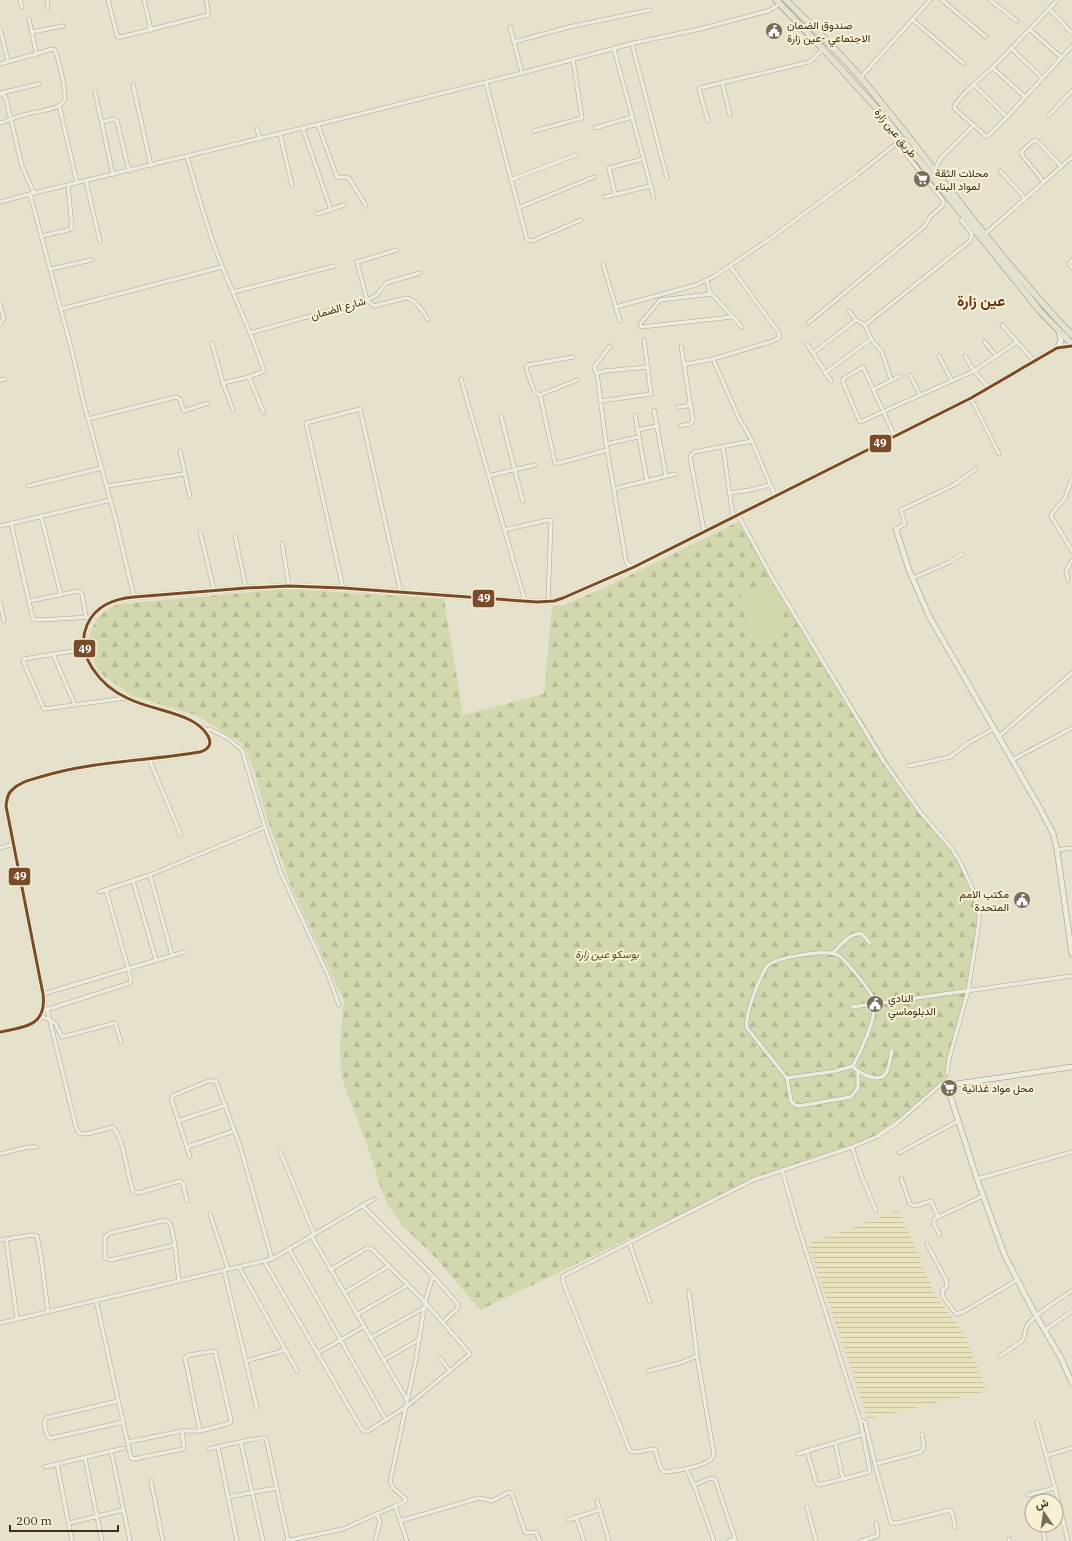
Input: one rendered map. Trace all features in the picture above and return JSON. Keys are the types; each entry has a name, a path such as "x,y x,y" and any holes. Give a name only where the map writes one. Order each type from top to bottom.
{"main road":[{"name":"طريق عين زارة","path":"786,0 820,34 860,78 985,234 1048,309 1072,335"},
{"name":"طريق عين زارة","path":"778,2 823,48 869,99 899,141 1010,275 1072,345"},
{"path":"1057,348 1061,341 1059,332"},
{"path":"0,1032 28,1025 34,1022 44,1012 43,994 6,806 7,797 10,792 18,786 33,779 74,768 204,751 209,743 208,736 204,729 196,723 182,716 126,698 97,675 88,662 84,639 86,628 92,617 99,608 106,603 134,596 289,586 343,588 525,601 548,602 563,598 634,567 895,437 971,398 1057,348 1072,345"},
{"path":"896,529 913,578 929,616 1050,827 1057,850 1072,954"},
{"path":"1072,1067 961,1083 953,1086 949,1090 998,1238 1017,1280 1062,1360 1072,1383"}],"street":[{"path":"20,0 22,7"},
{"path":"47,0 48,8"},
{"path":"108,0 118,37 208,15 206,0"},
{"path":"144,0 151,30"},
{"path":"860,78 930,0"},
{"path":"942,0 986,37"},
{"path":"990,0 1017,21"},
{"path":"1057,0 993,68 957,102 954,107 987,138 1072,46"},
{"path":"0,202 318,125 486,83 632,44 755,15 768,11 778,2"},
{"path":"1049,9 1072,33"},
{"path":"514,42 571,27 650,10"},
{"path":"29,19 36,52 33,55"},
{"path":"913,20 964,62"},
{"path":"32,32 63,26"},
{"path":"510,27 522,73"},
{"path":"0,29 8,62"},
{"path":"1029,29 1061,58"},
{"path":"632,44 667,178"},
{"path":"708,121 699,89 722,82 809,62 814,59 823,48"},
{"path":"1011,48 1042,78"},
{"path":"0,64 52,49 55,52 66,97 59,105 0,123"},
{"path":"614,49 654,198"},
{"path":"534,131 582,118 573,60"},
{"path":"993,68 1025,97"},
{"path":"722,82 730,115"},
{"path":"486,83 510,180 527,240 529,242 581,220"},
{"path":"0,94 39,84"},
{"path":"133,85 151,166"},
{"path":"974,85 1007,117"},
{"path":"1048,115 1072,91"},
{"path":"95,92 113,175"},
{"path":"0,94 4,96 22,166 32,194 88,420 111,500 134,596"},
{"path":"59,105 78,183"},
{"path":"595,128 632,117"},
{"path":"102,122 114,119 117,121 128,171"},
{"path":"318,125 337,177 349,178 366,206"},
{"path":"929,164 940,158 974,125"},
{"path":"303,128 331,210"},
{"path":"257,129 260,139"},
{"path":"280,134 292,186"},
{"path":"1044,181 1022,155 1022,151 1033,141 1036,140 1061,166"},
{"path":"616,307 696,285 707,280 730,266 852,179 899,141 943,200 943,205 930,217 925,226 808,323"},
{"path":"510,180 576,155"},
{"path":"187,157 211,239 264,371 249,377 223,383"},
{"path":"985,234 1072,157"},
{"path":"934,170 940,158"},
{"path":"615,194 609,168 643,159"},
{"path":"1000,171 1025,198"},
{"path":"518,208 594,177"},
{"path":"86,181 100,242"},
{"path":"42,236 72,228 68,185"},
{"path":"605,196 650,186"},
{"path":"317,214 344,205"},
{"path":"865,325 970,241 972,234 961,220"},
{"path":"397,250 357,262 367,300 374,306 377,306 406,298 411,299 428,319"},
{"path":"51,269 90,260"},
{"path":"1072,260 1069,264 1072,268"},
{"path":"603,264 620,321"},
{"path":"233,292 334,266"},
{"path":"685,369 686,364 713,359 777,340 779,336 779,333 730,266"},
{"path":"61,309 222,267"},
{"name":"شارع الضمان","path":"250,333 367,300 377,296 386,283 420,273"},
{"path":"707,280 711,294 742,327"},
{"path":"711,294 660,300 640,324 641,327 732,317"},
{"path":"0,305 4,318 0,324"},
{"path":"849,311 856,320 865,325 871,339 884,355 891,380"},
{"path":"813,353 856,320"},
{"path":"1002,325 1035,362"},
{"path":"825,373 871,339"},
{"path":"600,401 651,394 644,340"},
{"path":"984,341 996,356"},
{"path":"895,437 884,411 874,389 863,367 843,379 860,422 884,411 974,371 1017,342"},
{"path":"212,343 223,383 233,410"},
{"path":"807,344 831,381"},
{"path":"610,346 594,367 597,374 606,444 626,561 634,567"},
{"path":"680,426 693,422 681,346"},
{"path":"939,356 952,381"},
{"path":"965,356 974,371 989,388"},
{"path":"573,357 527,366 534,391 540,394 577,380"},
{"path":"713,359 738,416 752,441 775,496"},
{"path":"597,374 605,371 648,367"},
{"path":"910,375 920,395"},
{"path":"874,389 900,376"},
{"path":"249,377 264,413"},
{"path":"0,380 5,379"},
{"path":"460,379 525,601"},
{"path":"540,394 555,463 559,464 607,450"},
{"path":"88,420 176,397 180,399 184,411 208,404"},
{"path":"971,398 999,454"},
{"path":"678,407 687,406 690,402"},
{"path":"343,588 306,423 360,409 402,593"},
{"path":"654,410 666,476"},
{"path":"635,415 647,481"},
{"path":"501,416 523,502"},
{"path":"637,430 657,426"},
{"path":"606,444 638,437"},
{"path":"704,531 690,457 694,452 752,441"},
{"path":"722,447 735,516 872,742 920,812 952,849 966,873 976,899 979,912 979,922 968,991 949,1059 947,1073"},
{"path":"180,451 190,497"},
{"path":"488,476 534,465"},
{"path":"28,486 102,468"},
{"path":"896,529 905,524 900,510 954,484 976,468"},
{"path":"107,486 184,474"},
{"path":"613,489 675,474"},
{"path":"1072,478 1065,498 1051,516 1072,551"},
{"path":"730,493 770,485"},
{"path":"0,526 111,500"},
{"path":"41,516 61,595"},
{"path":"504,530 548,520 551,521 548,602"},
{"path":"11,523 32,617 35,620 92,617"},
{"path":"200,532 214,590"},
{"path":"235,536 246,588"},
{"path":"282,543 289,586"},
{"path":"913,578 950,562 962,554"},
{"path":"1068,580 1066,571 1072,560"},
{"path":"29,601 80,592 86,617"},
{"path":"0,602 4,621"},
{"path":"85,649 24,659 23,661 44,709 126,698"},
{"path":"53,654 75,705"},
{"path":"998,737 1072,673"},
{"path":"1012,760 1072,728"},
{"path":"204,729 212,730 229,739 242,750 265,827 284,880 328,975 339,1005"},
{"path":"910,766 950,757 968,743 994,729"},
{"path":"149,759 181,835"},
{"path":"99,892 150,875 265,827"},
{"path":"0,848 14,844"},
{"path":"1057,850 1072,848"},
{"path":"150,875 172,955"},
{"path":"133,881 156,960"},
{"path":"44,1012 130,983 131,980 128,968 106,890"},
{"path":"833,953 851,935 862,934 870,943"},
{"path":"43,994 184,952"},
{"path":"853,1066 872,1019 873,1004 869,992 843,958 833,953 792,957 770,963 765,969 748,1012 746,1022 750,1032 787,1078 792,1101 795,1105 799,1106 851,1097 858,1088 858,1072"},
{"path":"852,1007 1072,976"},
{"path":"44,1012 50,1020 55,1023 62,1037 115,1023 121,1042"},
{"path":"44,1012 50,1020 79,1134 87,1134 113,1128 116,1131 122,1146 133,1191 138,1193 180,1181 187,1201"},
{"path":"853,1066 858,1072 875,1078 880,1078 884,1076 892,1050"},
{"path":"787,1078 836,1071 853,1066"},
{"path":"190,1157 172,1101 172,1096 208,1081 216,1081 226,1105 272,1259"},
{"path":"689,1292 694,1322 697,1356 714,1455 710,1461 665,1472 662,1471 656,1451 653,1448 634,1453 630,1451 562,1279 565,1274 746,1183 852,1147 876,1137 891,1127 941,1084 949,1082 953,1086"},
{"path":"178,1121 226,1105"},
{"path":"899,1153 958,1121"},
{"path":"187,1147 234,1131"},
{"path":"0,1154 28,1147 37,1147"},
{"path":"852,1147 876,1211"},
{"path":"280,1151 312,1235 330,1270 407,1401"},
{"path":"977,1178 1072,1152"},
{"path":"782,1170 796,1220 860,1420 864,1434 870,1471 818,1485 807,1451"},
{"path":"901,1178 910,1204 915,1206 931,1201 938,1217"},
{"path":"940,1235 934,1219 983,1196"},
{"path":"0,1323 272,1259 374,1199"},
{"path":"362,1205 433,1276 459,1306 443,1322"},
{"path":"210,1214 226,1270 257,1408"},
{"path":"175,1246 110,1260 105,1258 105,1241 107,1235 161,1221 168,1221 171,1223 175,1246 179,1281"},
{"path":"0,1240 32,1235 37,1236 48,1311"},
{"path":"6,1239 17,1318"},
{"path":"629,1242 650,1302"},
{"path":"927,1244 946,1283 946,1288 942,1291 942,1295 956,1314 966,1311 1017,1280"},
{"path":"264,1261 363,1430 368,1431 406,1407 470,1354 443,1322 370,1248 330,1270"},
{"path":"289,1249 386,1420"},
{"path":"344,1293 388,1266"},
{"path":"240,1267 297,1371"},
{"path":"209,1448 241,1443 262,1437 266,1438 287,1541 343,1529 403,1503 406,1500 394,1489 390,1482 433,1276"},
{"path":"356,1315 408,1285"},
{"path":"1000,1356 1024,1338 1026,1326 1036,1316 1072,1291"},
{"path":"96,1300 128,1442 130,1457 134,1460 183,1449 182,1431"},
{"path":"370,1338 426,1305"},
{"path":"1045,1330 1072,1311"},
{"path":"318,1353 363,1327"},
{"path":"384,1360 420,1339"},
{"path":"246,1361 286,1350"},
{"path":"128,1442 182,1431 200,1431 231,1422 214,1351 186,1356 184,1360 200,1431"},
{"path":"648,1371 680,1363 697,1356"},
{"path":"440,1358 450,1371"},
{"path":"118,1401 46,1418 44,1422 49,1438 123,1422"},
{"path":"860,1420 865,1422 891,1523 898,1523 950,1510 953,1515 955,1527"},
{"path":"1037,1422 1068,1541"},
{"path":"798,1454 864,1434"},
{"path":"875,1464 921,1452 924,1446 922,1434"},
{"path":"241,1443 263,1541"},
{"path":"835,1443 843,1478"},
{"path":"218,1447 237,1541"},
{"path":"45,1467 124,1448"},
{"path":"1046,1456 1072,1448"},
{"path":"111,1451 130,1541"},
{"path":"85,1458 102,1541"},
{"path":"57,1464 72,1541"},
{"path":"686,1468 694,1484 714,1541"},
{"path":"694,1484 711,1478 716,1479 735,1540 729,1541"},
{"path":"151,1481 163,1541"},
{"path":"228,1497 276,1488"},
{"path":"1036,1493 1055,1488"},
{"path":"400,1521 479,1498 492,1501 509,1492 512,1494 525,1532 536,1532 540,1541"},
{"path":"597,1500 609,1541"},
{"path":"395,1506 407,1541"},
{"path":"807,1507 816,1541"},
{"path":"69,1523 123,1510"},
{"path":"568,1520 599,1510"},
{"path":"375,1541 380,1522 377,1514"},
{"path":"576,1517 584,1541"},
{"path":"861,1541 877,1536 876,1523"},
{"path":"311,1536 312,1541"}],"shaded area":[{"path":"899,1210 934,1293 965,1335 987,1391 868,1419 808,1244"}],"green space":[{"name":"بوسكو عين زارة","path":"738,522 922,815 956,854 964,866 975,892 981,916 978,942 948,1070 948,1078 910,1111 864,1142 758,1177 480,1310 436,1258 404,1227 388,1206 342,1079 340,1040 344,1001 292,888 264,809 256,776 244,746 238,740 229,736 198,716 131,695 103,675 96,666 89,637 97,619 103,613 120,604 275,590 304,590 444,599 463,715 544,694 552,607 564,605 604,588"},
{"path":"774,586 783,635 750,641 740,592"}],"transit line":[{"name":"49","path":"0,1032 26,1026 32,1023 38,1019 43,1005 43,994 6,806 9,793 15,787 25,782 60,772 100,764 200,752 206,749 209,745 210,740 208,736 195,723 175,714 127,698 117,693 99,678 87,658 84,647 84,636 87,625 95,612 106,604 119,599 134,597 289,586 343,588 537,602 554,601 634,567 971,398 1057,348 1072,346"}],"place":[{"name":"صندوق الضمان الاجتماعي -عين زارة","path":"774,31"},
{"name":"محلات الثقة لمواد البناء","path":"922,179"},
{"name":"مكتب الامم المتحدة","path":"1022,900"},
{"name":"النادي الدبلوماسي","path":"875,1004"},
{"name":"محل مواد غذائية","path":"949,1088"}],"district":[{"name":"عين زارة","path":"981,301"}]}
